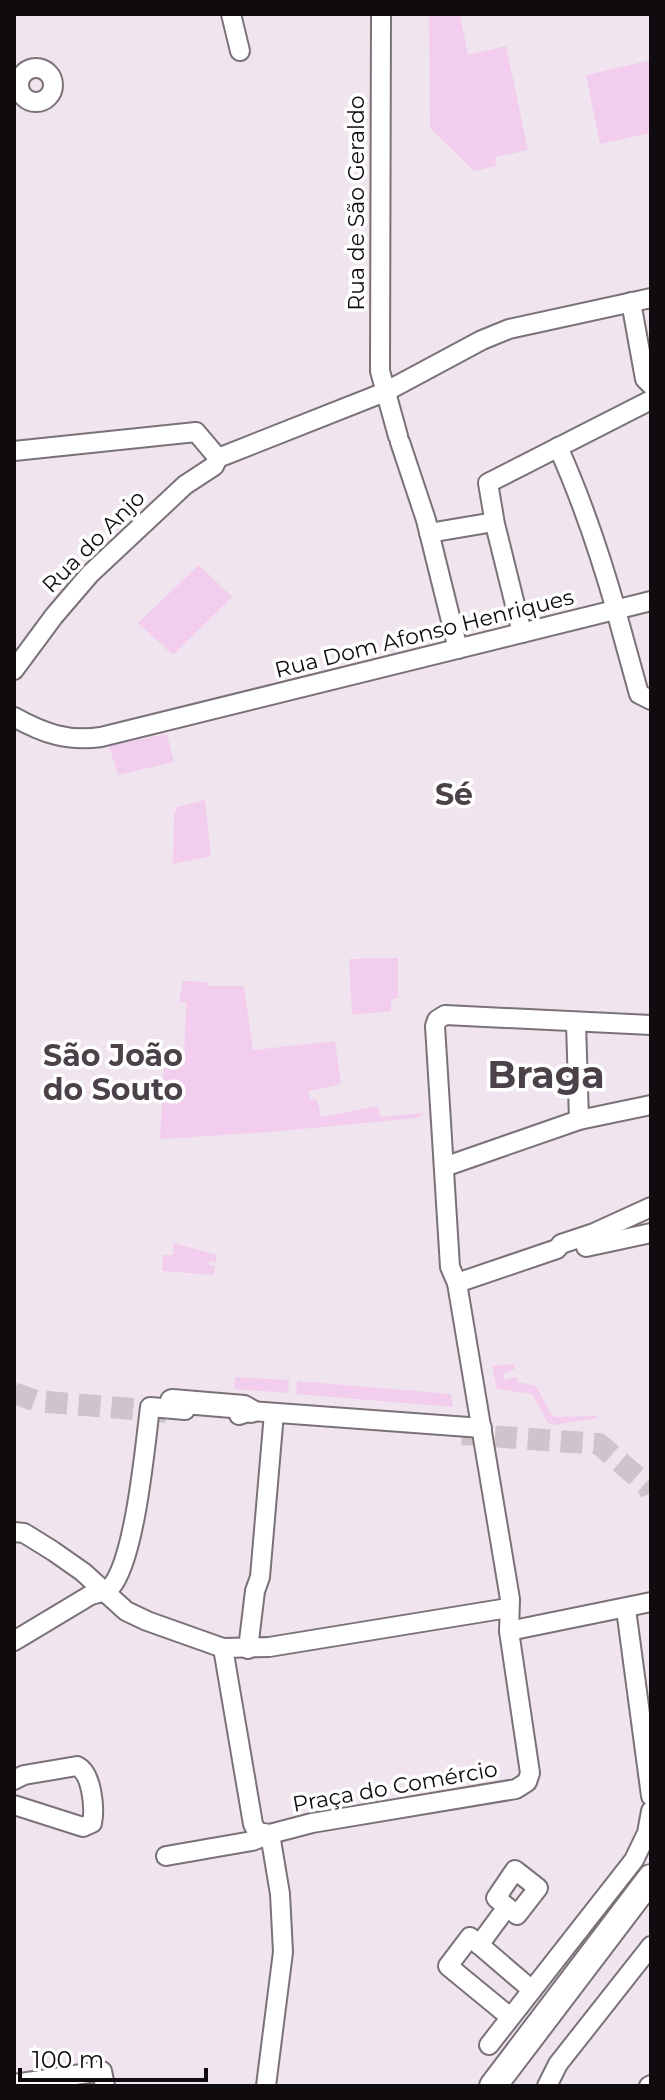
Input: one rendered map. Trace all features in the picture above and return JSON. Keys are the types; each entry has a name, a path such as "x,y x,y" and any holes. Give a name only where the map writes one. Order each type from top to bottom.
{"highway":[{"path":"493,2086 651,1878"},
{"path":"512,2086 651,1907"}],"main road":[{"path":"161,1404 244,1407 251,1411"}],"street":[{"path":"231,14 240,51"},
{"name":"Rua de São Geraldo","path":"381,14 379,341 385,392 429,533 458,649"},
{"name":"Rua do Anjo","path":"14,670 90,574 185,485 214,466 218,458 385,392 482,340 509,329 651,298"},
{"path":"631,302 645,379 651,385"},
{"path":"522,633 494,522 488,483 651,400"},
{"path":"14,451 196,432 218,458"},
{"path":"558,447 586,514 639,694 651,700"},
{"path":"429,533 494,522"},
{"name":"Rua Dom Afonso Henriques","path":"14,717 48,734 65,739 86,739 522,633 617,614 651,601"},
{"name":"Praça do Comércio","path":"223,1648 253,1824 257,1832 270,1834 312,1823 516,1789 527,1782 530,1773 509,1631 510,1599 457,1283 450,1267 435,1026 437,1020 445,1015 576,1023"},
{"path":"579,1120 576,1023 651,1025"},
{"path":"444,1167 579,1120 651,1105"},
{"path":"457,1283 557,1249 561,1244 651,1207"},
{"path":"557,1249 564,1253 651,1233"},
{"path":"14,1641 93,1594 112,1587 123,1565 161,1404"},
{"path":"251,1411 482,1428"},
{"path":"248,1649 255,1591 260,1577 274,1413"},
{"path":"14,1532 24,1533 53,1551 121,1607 147,1621 223,1648 248,1649 508,1608"},
{"path":"509,1631 651,1602"},
{"path":"626,1609 651,1796"},
{"path":"14,1780 24,1775 77,1766 83,1769 92,1823 83,1827 14,1805"},
{"path":"489,2045 634,1860 647,1833 651,1811"},
{"path":"166,1856 252,1841 270,1834 280,1894 283,1952 266,2086"},
{"path":"479,1945 507,1907"},
{"path":"510,2017 448,1966 470,1937 532,1990"},
{"path":"547,2086 558,2064 651,1946"},
{"path":"14,2084 83,2080 102,2071 105,2086"}],"shaded area":[{"path":"429,14 460,14 468,55 506,46 528,150 495,157 496,166 474,171 430,128"},
{"path":"651,60 651,133 600,144 586,75"},
{"path":"199,565 232,597 173,655 138,623"},
{"path":"167,734 174,762 118,775 109,746"},
{"path":"205,800 211,856 173,864 174,813 178,807"},
{"path":"398,958 398,998 391,999 391,1011 352,1015 349,959"},
{"path":"183,981 207,982 207,986 244,986 253,1050 335,1041 341,1084 309,1091 310,1100 317,1099 321,1117 378,1106 380,1117 424,1113 418,1118 160,1139 164,1063 184,1060 186,1002 179,1002"},
{"path":"174,1243 217,1255 216,1262 209,1261 209,1265 215,1266 214,1275 162,1271 163,1255 173,1255"},
{"path":"514,1364 515,1369 503,1374 504,1380 517,1377 518,1382 536,1386 551,1414 556,1417 597,1418 554,1425 548,1423 532,1394 497,1389 492,1366"},
{"path":"235,1377 289,1380 288,1393 234,1389"},
{"path":"297,1381 451,1394 453,1407 296,1394"}],"tunnel":[{"path":"14,1393 36,1401 169,1412"},
{"path":"462,1434 599,1444 649,1487 651,1494"}],"district":[{"name":"Sé","path":"454,795"},
{"name":"São João do Souto","path":"113,1073"},
{"name":"Braga","path":"546,1075"}]}
